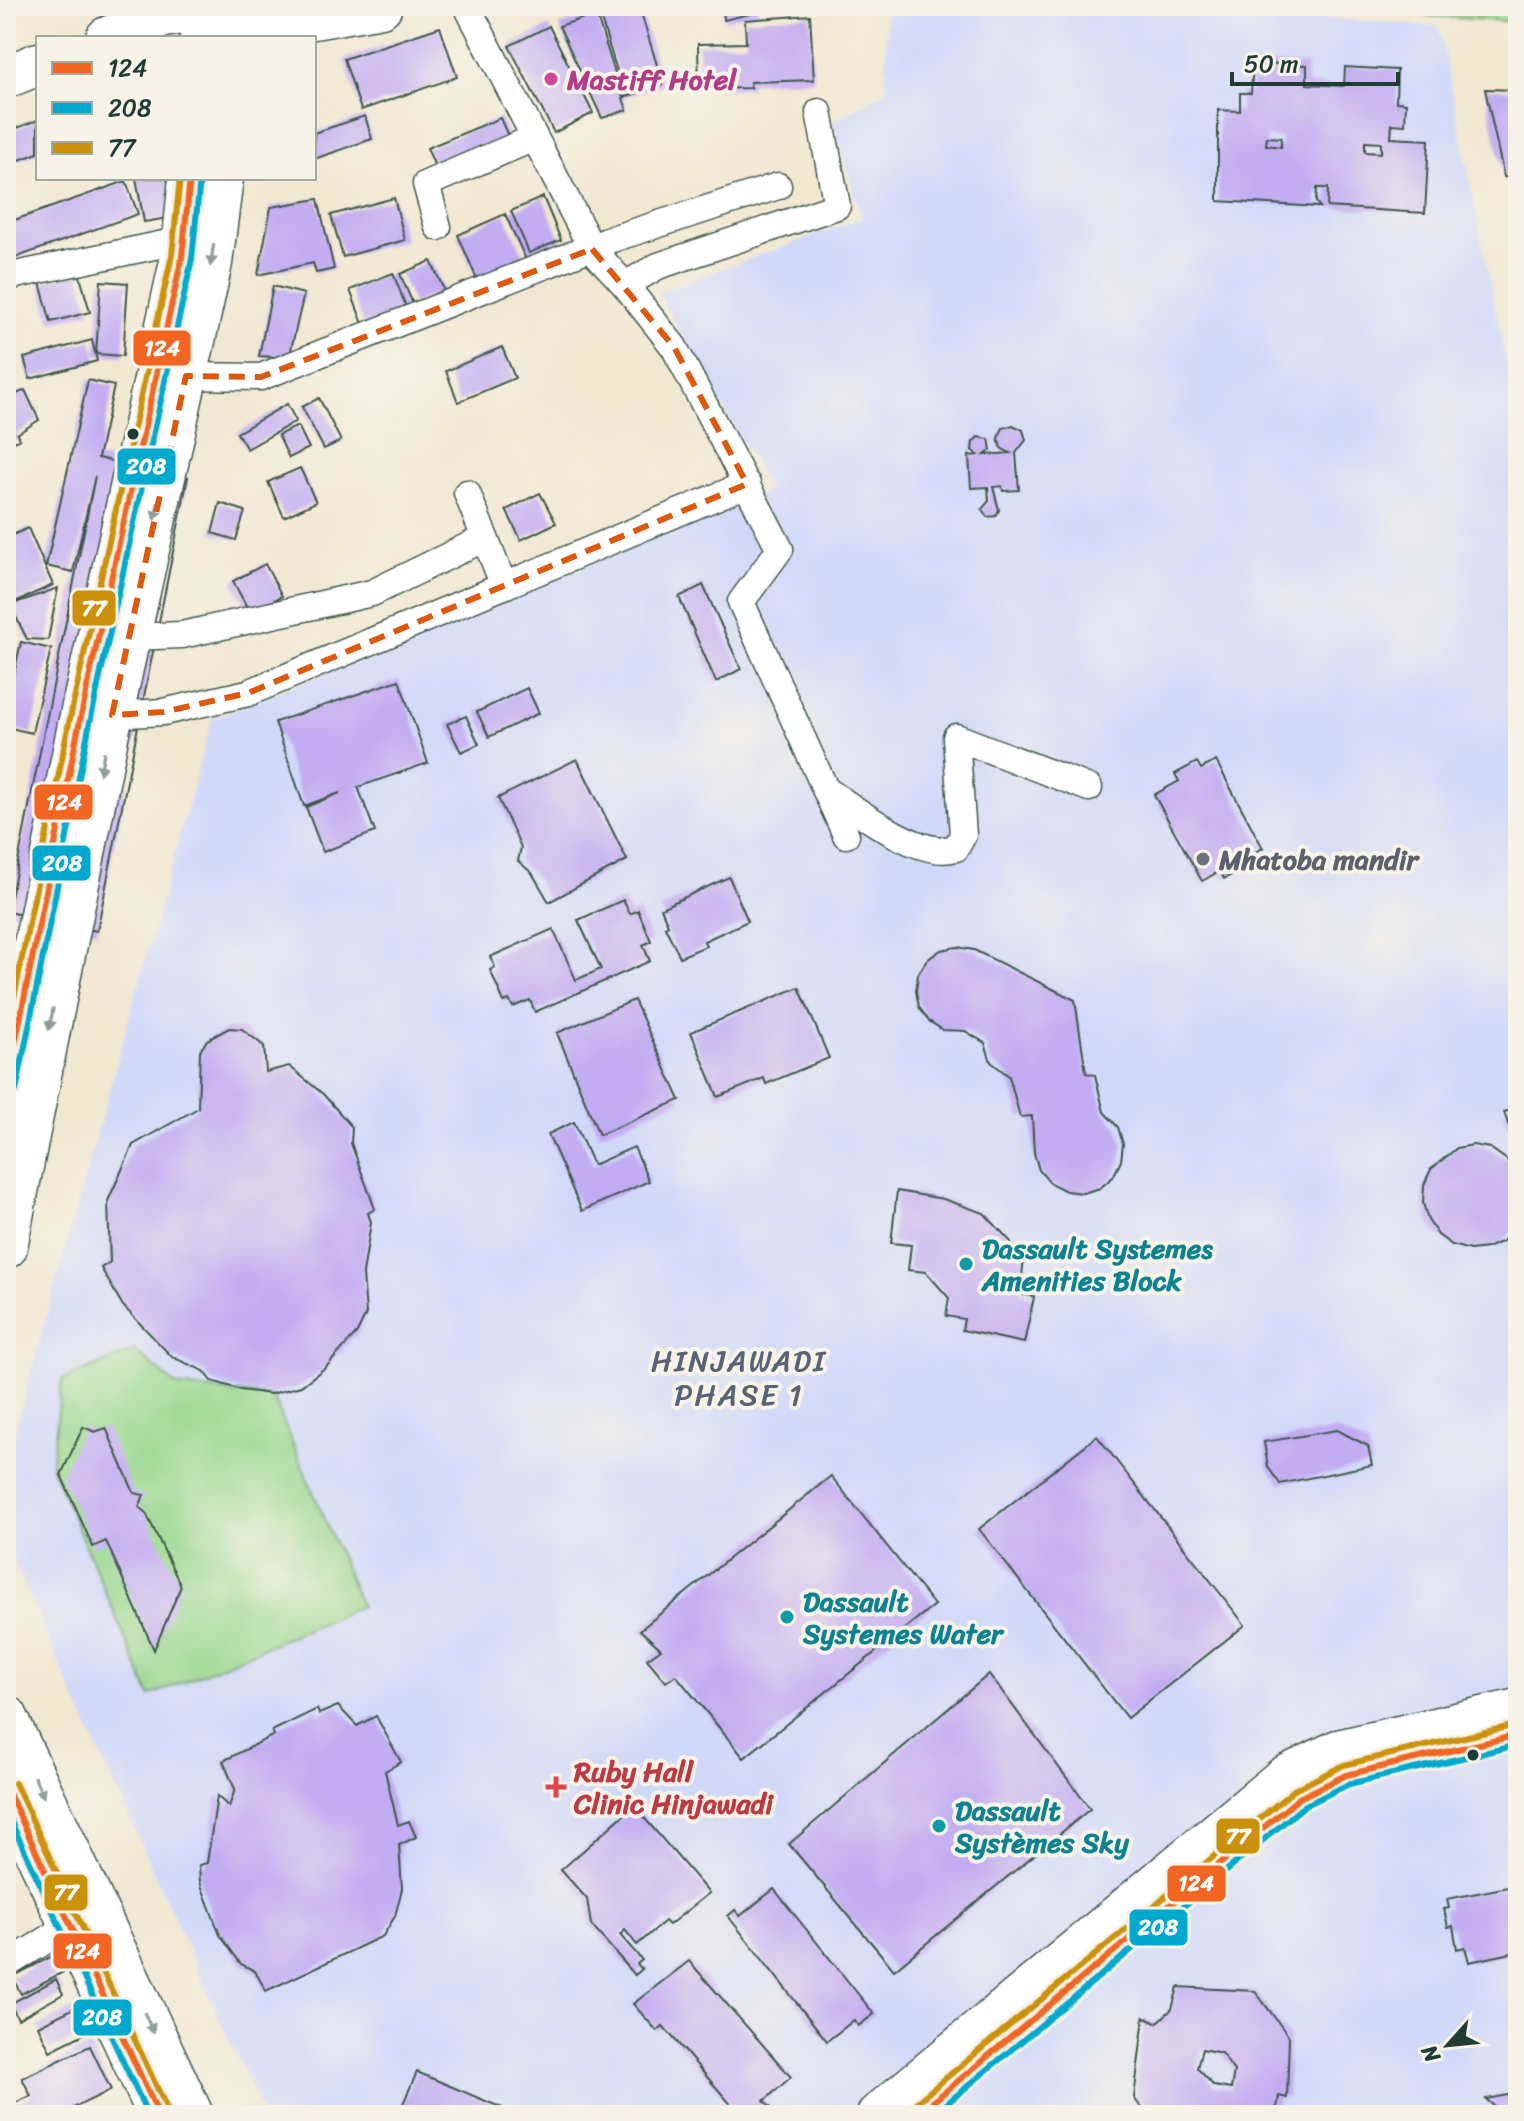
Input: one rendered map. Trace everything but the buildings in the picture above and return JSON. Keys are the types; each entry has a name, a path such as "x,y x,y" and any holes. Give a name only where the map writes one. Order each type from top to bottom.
{"main road":[{"path":"111,36 138,24 381,6"},
{"path":"6,77 36,65"},
{"path":"6,1089 11,1035 183,240 190,180"},
{"path":"6,1247 112,715 211,263 222,180"},
{"path":"6,1716 192,2115"},
{"path":"878,2115 1285,1777 1338,1751 1505,1725"},
{"path":"917,2115 1299,1798 1346,1775 1505,1725"},
{"path":"6,1787 159,2115"}],"street":[{"path":"467,6 592,249 674,347 780,549 741,602 846,835"},
{"path":"625,285 658,266 837,206 819,112"},
{"path":"438,227 426,184 534,138"},
{"path":"186,376 261,377 612,239 778,186"},
{"path":"6,277 183,240"},
{"path":"112,715 163,712 248,693 747,484"},
{"path":"467,493 504,586"},
{"path":"129,637 182,635 372,593 485,538"},
{"path":"825,789 905,839 945,852 956,848 963,835 956,737 1089,788"},
{"path":"6,1832 58,1933 137,2105 147,2115"},
{"path":"6,1965 58,1933"}],"highlighted area":[{"path":"592,249 674,347 747,484 248,693 163,712 112,715 186,376 261,377"}],"shaded area":[{"path":"886,6 1182,6 1439,27 1518,421 1518,2115 263,2115 6,1545 6,1463 212,719 769,490 658,292 862,218 832,122 886,91"}],"green space":[{"path":"1425,6 1518,6 1518,22 1425,16"},
{"path":"135,1351 177,1386 273,1397 361,1606 150,1696 51,1466 62,1380"}],"transit line":[{"name":"77","path":"6,1038 69,723 172,255 180,180"},
{"name":"124","path":"6,1089 79,725 182,257 190,180"},
{"name":"208","path":"16,1091 89,727 192,259 200,180"},
{"name":"77","path":"911,2107 1294,1790 1344,1765 1516,1725"},
{"name":"124","path":"917,2115 1299,1798 1346,1775 1518,1735"},
{"name":"208","path":"933,2115 1304,1806 1349,1784 1518,1745"},
{"name":"77","path":"15,1783 168,2111"},
{"name":"124","path":"6,1787 159,2115"},
{"name":"208","path":"6,1811 148,2115"}],"place":[{"name":"Mastiff Hotel","path":"551,79"},
{"name":"Mhatoba mandir","path":"1203,859"},
{"name":"Dassault Systemes Amenities Block","path":"966,1264"},
{"name":"Dassault Systemes Water","path":"787,1617"},
{"name":"Ruby Hall Clinic Hinjawadi","path":"556,1787"},
{"name":"Dassault Systèmes Sky","path":"939,1826"}],"district":[{"name":"HINJAWADI PHASE 1","path":"739,1378"}]}
